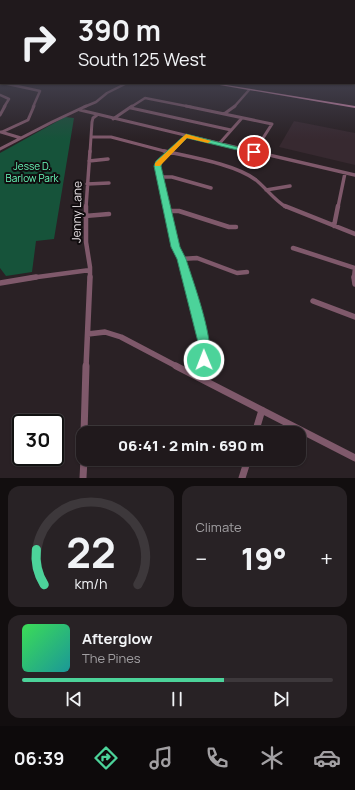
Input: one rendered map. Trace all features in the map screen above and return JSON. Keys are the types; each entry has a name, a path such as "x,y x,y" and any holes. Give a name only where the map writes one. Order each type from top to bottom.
{"main road":[{"path":"276,94 355,107"}],"street":[{"path":"1,132 28,120 39,94"},
{"path":"0,149 52,122 96,102 108,94"},
{"path":"224,114 234,107 245,94"},
{"path":"0,95 8,98 0,115"},
{"path":"113,119 145,98 272,124 254,152"},
{"path":"0,107 5,107"},
{"path":"131,108 231,130"},
{"path":"80,110 355,175"},
{"name":"Jenny Lane","path":"84,426 90,270 89,253 86,244 85,216 92,122 96,115"},
{"path":"219,144 242,118"},
{"path":"1,132 21,138"},
{"path":"91,136 111,136 232,168 256,180 276,201 287,208 355,234"},
{"path":"186,136 159,162 157,166 176,247 182,259 204,342 204,360 196,376"},
{"path":"89,161 108,159"},
{"path":"334,226 345,173"},
{"path":"159,178 172,177 211,188"},
{"path":"87,184 109,183"},
{"path":"266,190 290,186"},
{"path":"167,211 179,211 229,227 236,227"},
{"path":"85,216 109,214"},
{"path":"293,248 355,268 355,284"},
{"path":"182,259 197,258 237,273 247,272"},
{"path":"0,283 90,270"},
{"path":"313,301 355,317"},
{"path":"88,334 105,332 121,337 355,458"},
{"path":"257,426 262,410"},
{"path":"83,478 84,466"},
{"path":"242,478 246,466"}],"shaded area":[{"path":"294,121 355,133 355,165 279,147"}],"green space":[{"name":"Jesse D. Barlow Park","path":"65,117 74,118 54,239 36,241 32,272 6,276 0,268 0,153"}],"slow traffic":[{"path":"158,164 186,136 208,141"}],"route":[{"path":"204,360 204,342 182,259 176,247 157,166 159,162 186,136 254,152"}]}
